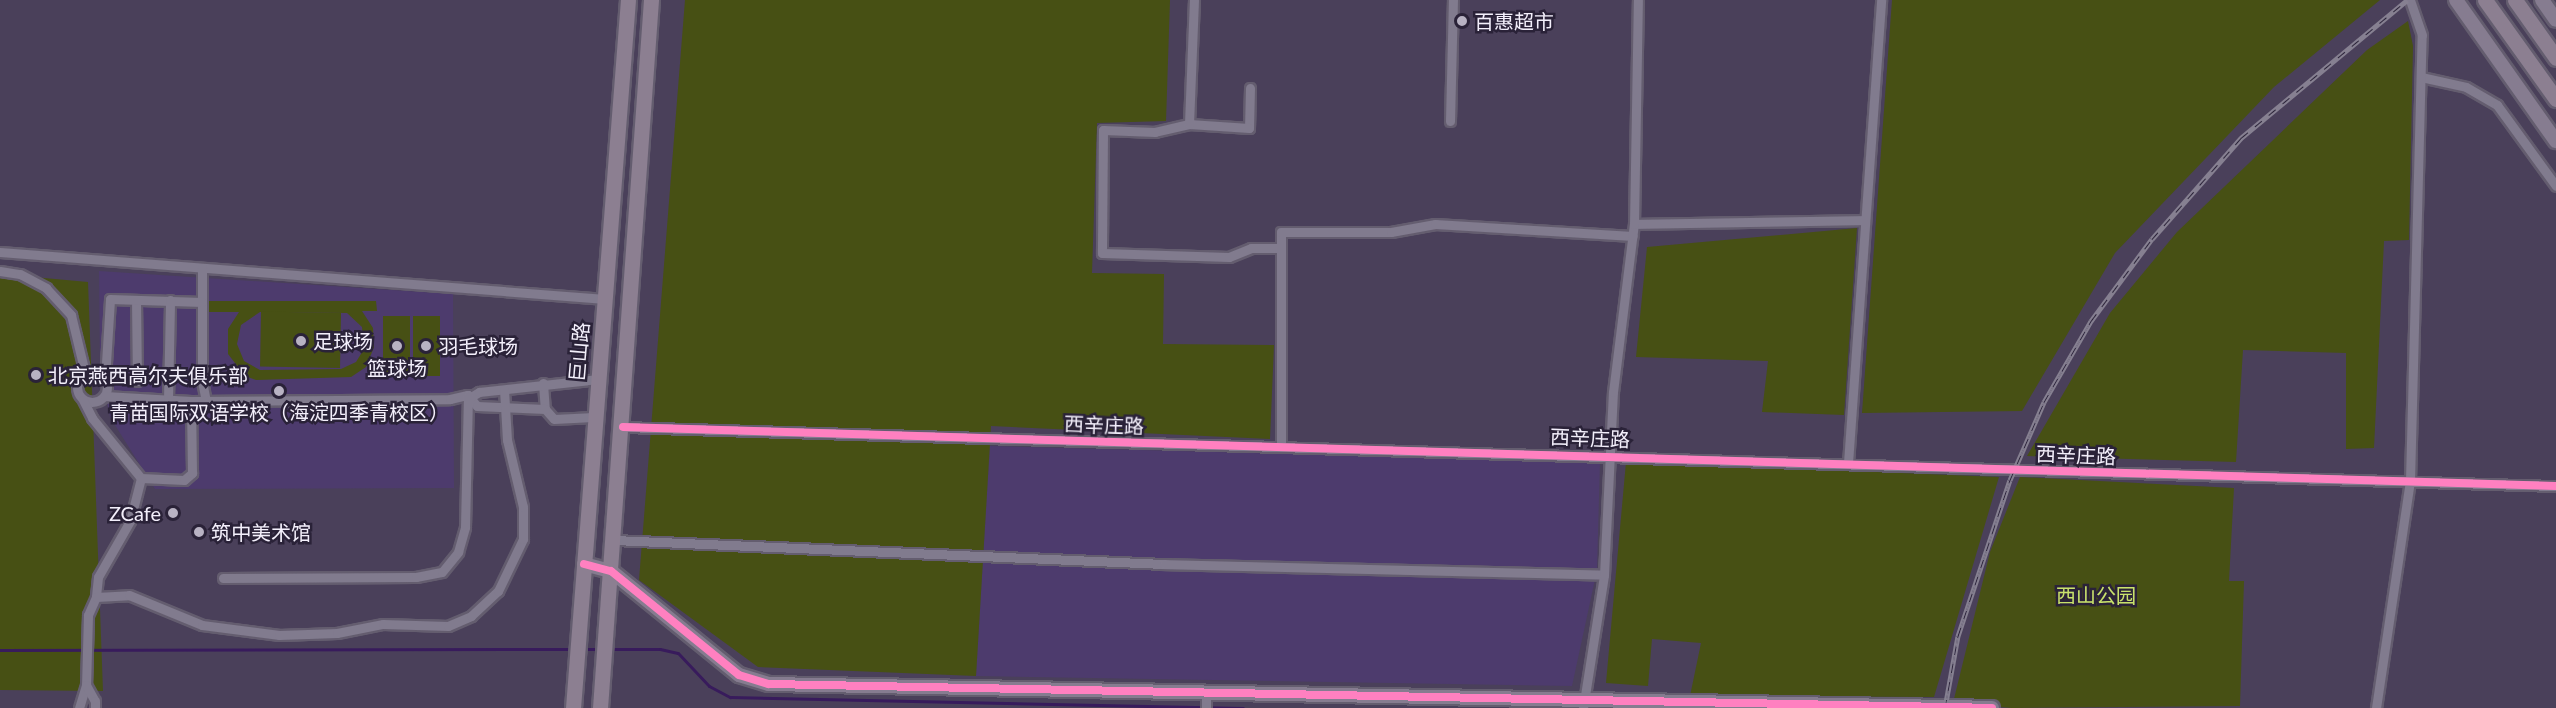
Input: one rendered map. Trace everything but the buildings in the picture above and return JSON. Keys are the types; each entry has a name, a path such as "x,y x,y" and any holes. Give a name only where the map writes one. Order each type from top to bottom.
{"main road":[{"name":"巨山路","path":"573,708 628,0"},
{"path":"600,708 614,540 651,0"},
{"path":"2485,0 2556,99"},
{"path":"2515,0 2556,58"}],"street":[{"path":"1189,124 1194,0"},
{"path":"1450,121 1453,0"},
{"path":"1583,705 1604,575 1614,382 1634,224 1638,0"},
{"path":"1848,463 1881,0"},
{"path":"2376,708 2410,481 2422,35 2410,0"},
{"path":"2456,0 2556,141"},
{"path":"2542,0 2556,20"},
{"path":"2421,77 2466,87 2497,105 2556,186"},
{"path":"1250,88 1249,128 1189,124 1155,132 1103,130 1102,253 1229,257 1251,248 1280,248"},
{"path":"1634,224 1865,220"},
{"path":"1281,447 1281,232 1391,232 1435,224 1633,236"},
{"path":"0,252 605,299"},
{"path":"202,268 202,381 206,401"},
{"path":"0,270 20,274 46,288 71,315 85,373 76,388 92,418 141,478 183,480 192,473 191,401"},
{"path":"105,396 110,299 202,302"},
{"path":"136,300 137,381"},
{"path":"168,399 171,300"},
{"path":"85,373 98,373 105,379"},
{"path":"83,400 97,402 105,396 191,401 450,399 468,395 469,398 479,392 543,383 598,379"},
{"path":"543,383 544,409"},
{"path":"96,597 129,595 201,625 279,635 337,633 383,624 448,626 463,619 485,606 498,591 523,539 523,507 507,440 504,390"},
{"path":"468,395 477,406 544,409 554,419 594,417"},
{"path":"223,578 416,577 442,572 458,552 465,526 468,395"},
{"name":"西辛庄路","path":"622,427 2556,486"},
{"path":"79,708 86,685 86,629 96,597 98,577 130,521 141,478"},
{"path":"614,540 1176,564 1604,575"},
{"path":"584,564 611,571 739,675 761,683 1206,702 1992,708"},
{"path":"86,685 95,701 95,708"}],"shaded area":[{"name":"青苗国际双语学校（海淀四季青校区）","path":"99,271 453,294 454,488 155,489 110,417 100,365"},
{"path":"990,446 1600,462 1597,570 1572,686 976,676"}],"green space":[{"path":"685,0 1170,0 1166,121 1097,123 1092,273 1164,274 1163,344 1274,345 1270,439 991,426 976,676 758,667 639,580"},
{"path":"1892,0 2380,0 2274,87 2115,253 2022,411 1862,413"},
{"path":"2408,21 2413,46 2409,240 2384,241 2374,448 2346,449 2346,353 2243,350 2236,462 2027,456 2110,313 2177,232 2367,50"},
{"path":"1857,228 1844,415 1762,412 1768,361 1636,357 1647,247"},
{"path":"0,274 88,282 103,691 0,690"},
{"path":"205,301 376,301 377,311 362,311 373,328 374,347 366,367 351,377 256,380 245,376 228,354 228,329 239,312 205,312","holes":["260,312 347,313 362,327 364,349 356,362 341,369 260,370 244,361 237,344 241,325"]},
{"name":"足球场","path":"261,312 341,313 340,368 260,367"},
{"name":"篮球场","path":"383,316 410,316 410,375 383,375"},
{"name":"羽毛球场","path":"413,316 440,316 440,376 413,376"},
{"path":"1626,462 1999,477 1934,697 1690,696 1701,643 1652,639 1648,686 1606,683"},
{"name":"西山公园","path":"2020,477 2234,488 2229,581 2244,581 2240,706 2012,708 1953,703 1990,552"}],"waterway":[{"path":"0,650 574,649"},
{"path":"584,649 598,649"},
{"path":"608,649 660,649 678,653 709,686 730,697 1243,708"}],"railway":[{"path":"1945,708 1958,636 2010,480 2044,402 2091,321 2152,239 2241,138 2407,0"}],"cycle path":[{"path":"623,427 2556,486"},
{"path":"584,564 611,571 739,675 769,684 1992,708"}],"place":[{"name":"百惠超市","path":"1462,21"},
{"name":"足球场","path":"301,341"},
{"name":"篮球场","path":"397,346"},
{"name":"羽毛球场","path":"426,346"},
{"name":"北京燕西高尔夫俱乐部","path":"36,375"},
{"name":"青苗国际双语学校（海淀四季青校区）","path":"279,391"},
{"name":"ZCafe","path":"173,513"},
{"name":"筑中美术馆","path":"199,532"}]}
